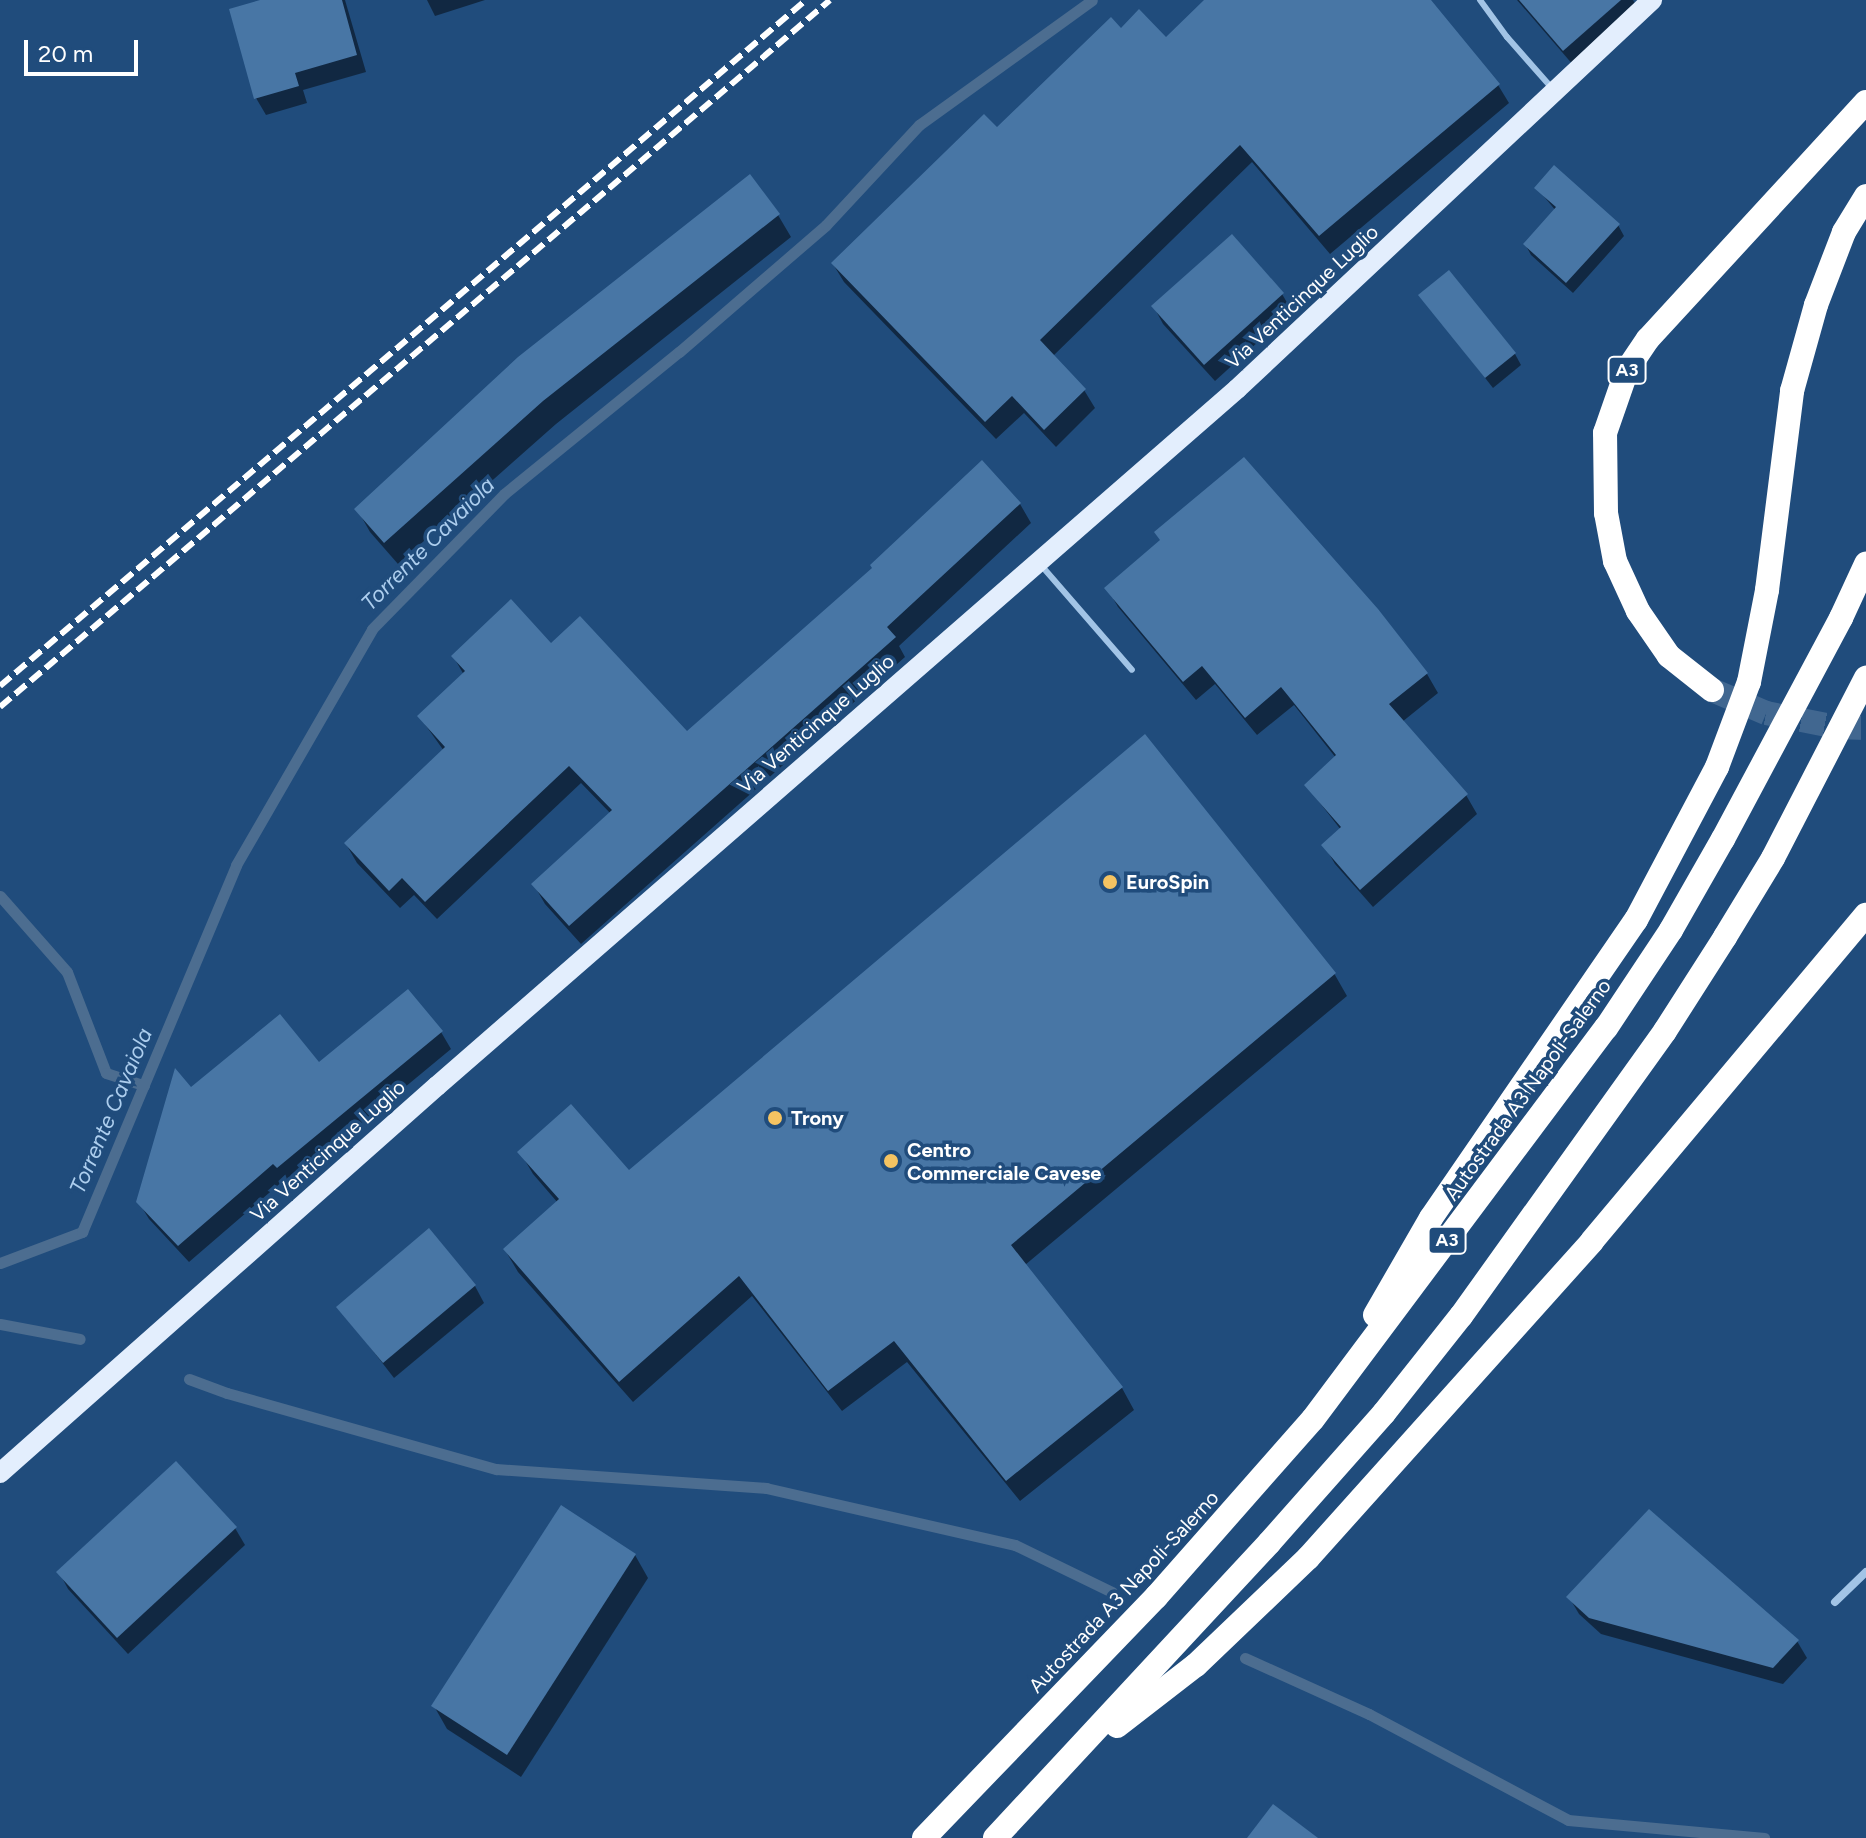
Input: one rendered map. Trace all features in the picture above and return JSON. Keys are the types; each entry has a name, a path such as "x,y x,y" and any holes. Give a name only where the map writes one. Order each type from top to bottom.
{"highway":[{"name":"A3","path":"1712,690 1669,656 1638,611 1615,561 1606,513 1605,433 1627,370 1648,339 1866,102"},
{"path":"1313,1419 1431,1218 1636,920 1717,767 1749,682 1767,590 1792,391 1816,305 1844,232 1866,196"},
{"name":"Autostrada A3 Napoli-Salerno","path":"924,1838 1156,1597 1313,1419 1606,1028 1671,930 1797,702 1866,564"},
{"path":"995,1838 1269,1543 1384,1413 1461,1316 1674,1018 1773,858 1866,678"},
{"path":"1061,1769 1196,1665 1308,1558 1592,1241 1866,915"}],"main road":[{"name":"Via Venticinque Luglio","path":"0,1473 1190,431 1390,250 1553,89 1652,0"}],"street":[{"path":"1835,1602 1866,1572"}],"lane":[{"path":"1480,0 1507,37 1553,89"},
{"path":"1038,561 1132,670"}],"building":[{"path":"260,0 342,0 357,55 295,73 299,86 254,99 229,9"},
{"path":"1204,0 1431,0 1500,84 1319,236 1240,145 1040,340 1086,389 1044,430 1012,396 985,422 831,263 984,114 997,127 1111,17 1121,28 1139,9 1166,37"},
{"path":"1519,0 1621,0 1563,51"},
{"path":"1554,165 1620,224 1566,283 1523,244 1556,207 1534,188"},
{"path":"750,174 780,214 543,401 384,543 354,509 518,357"},
{"path":"1232,234 1284,293 1204,365 1151,306"},
{"path":"1449,270 1516,353 1485,378 1418,295"},
{"path":"1244,457 1378,609 1428,673 1389,704 1468,794 1360,890 1321,845 1341,827 1304,785 1336,755 1281,687 1245,718 1202,666 1183,682 1104,588 1160,540 1154,532"},
{"path":"982,460 1021,503 887,627 896,637 569,926 531,884 612,810 569,766 425,902 402,878 389,891 344,843 445,747 417,716 465,671 451,656 511,599 551,643 580,616 687,731 872,568 870,565"},
{"path":"1145,734 1336,973 1011,1245 1123,1387 1006,1481 894,1341 828,1391 739,1276 619,1382 503,1249 559,1199 517,1152 571,1104 629,1170"},
{"path":"408,989 443,1031 277,1168 273,1164 178,1246 136,1202 175,1068 191,1087 280,1014 319,1062"},
{"path":"429,1228 476,1285 383,1363 336,1307"},
{"path":"176,1461 237,1527 117,1638 56,1572"},
{"path":"561,1505 636,1554 507,1755 431,1706"},
{"path":"1649,1509 1799,1640 1773,1668 1589,1618 1566,1597"},
{"path":"1273,1804 1318,1838 1247,1838"}],"waterway":[{"name":"Torrente Cavaiola","path":"0,1263 82,1232 236,865 372,629 504,494 679,352 826,225 919,125 1092,0"},
{"path":"0,896 67,972 106,1073 144,1085"},
{"path":"0,1324 80,1339"},
{"path":"189,1379 227,1393 496,1469 766,1488 1015,1545 1112,1592"},
{"path":"1245,1658 1369,1714 1568,1820 1764,1838"}],"tunnel":[{"path":"1712,690 1766,713 1837,727 1866,728"}],"railway":[{"path":"0,686 806,0"},
{"path":"0,707 830,0"}],"place":[{"name":"EuroSpin","path":"1110,882"},
{"name":"Trony","path":"775,1118"},
{"name":"Centro Commerciale Cavese","path":"891,1161"}]}
